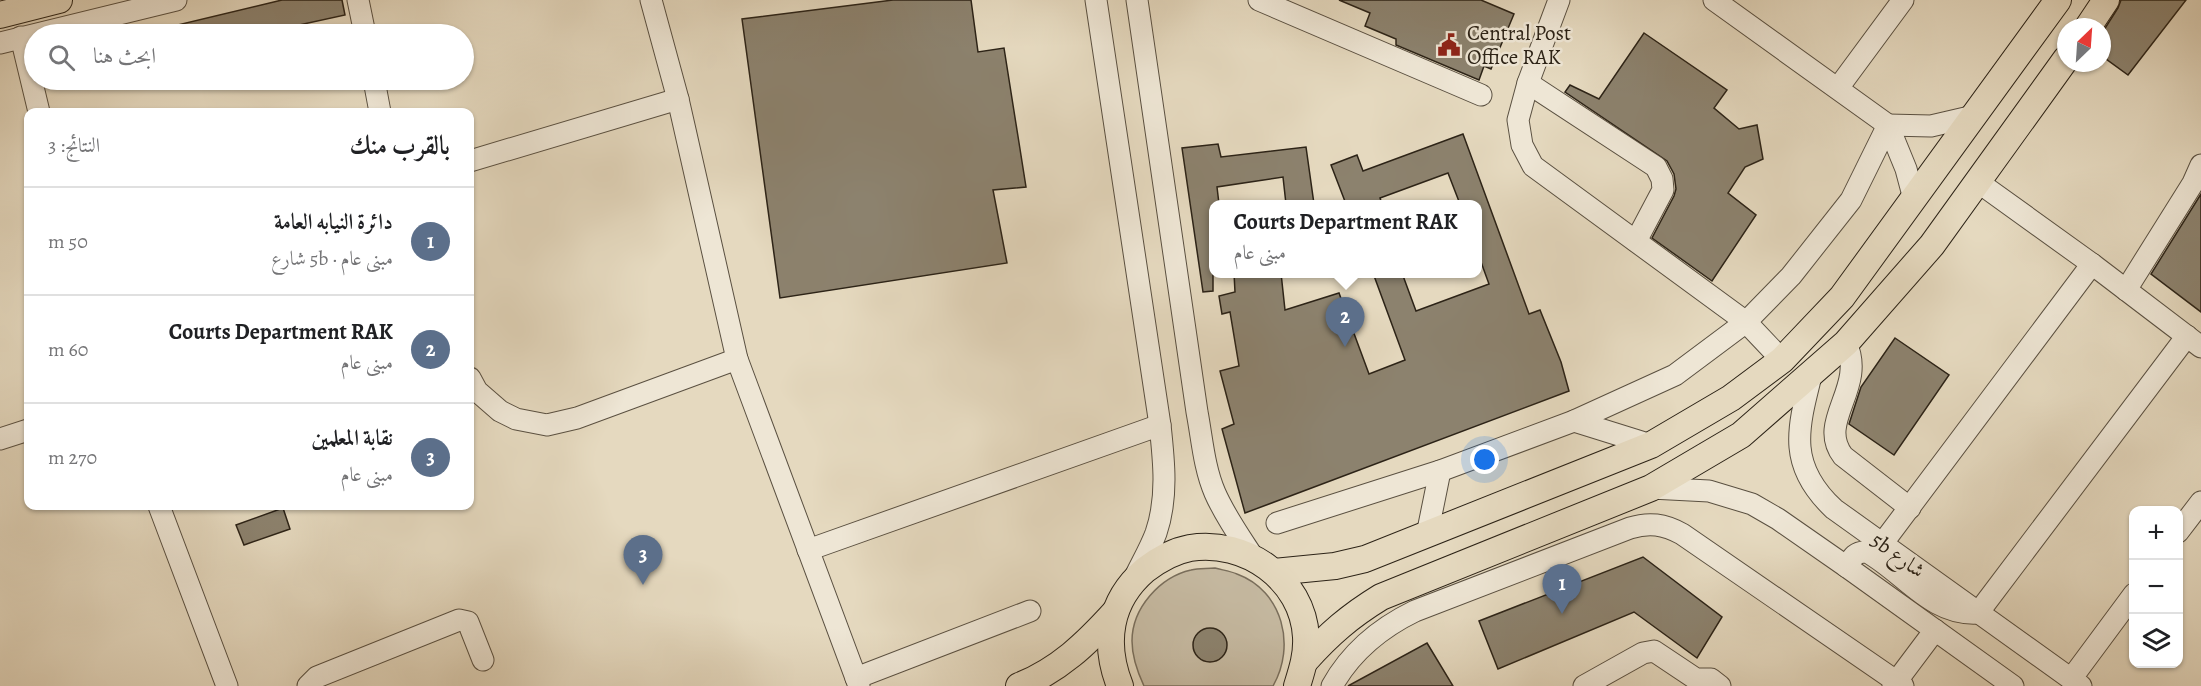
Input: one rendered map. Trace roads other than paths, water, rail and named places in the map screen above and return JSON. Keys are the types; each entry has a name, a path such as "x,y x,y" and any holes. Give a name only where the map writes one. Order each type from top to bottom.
{"main road":[{"path":"0,15 59,0"},
{"path":"1019,686 1067,660 1115,612 1133,581 1158,560 1189,548 1222,547 1264,565 1309,569 1365,559 1651,446 1731,398 1782,360 1842,297 2058,0"},
{"path":"2094,18 2106,0"},
{"path":"1305,661 1330,633 1351,615 1380,597 1651,488 1741,435 1846,343 1932,245 2057,72"},
{"path":"1264,565 1290,590 1301,612 1306,636 1305,661 1297,686"},
{"path":"1115,612 1110,639 1113,667 1120,686"}],"street":[{"path":"75,24 176,0"},
{"path":"358,0 363,24"},
{"path":"651,0 678,99 737,359 857,682 1030,611"},
{"path":"1096,0 1160,425 1164,467 1162,507 1156,533 1133,581"},
{"path":"1137,0 1197,412 1208,470 1215,492 1227,516 1264,565"},
{"path":"1259,0 1481,95"},
{"path":"1559,0 1528,83 1518,120 1522,145 1533,166 1746,321 1782,360"},
{"path":"1714,0 1888,125 1906,169 1914,199"},
{"path":"1838,88 1903,0"},
{"path":"0,43 24,36"},
{"path":"21,37 24,50"},
{"path":"1528,83 1656,167 1662,179 1663,190 1636,241"},
{"path":"34,90 38,108"},
{"path":"376,90 379,108"},
{"path":"474,160 678,99"},
{"path":"1888,125 1931,126 1974,116"},
{"path":"1277,523 1440,471 1574,421 1675,375 1746,321 1791,276 1843,212 1860,186 1888,125"},
{"path":"2126,290 2193,183 2201,165"},
{"path":"1847,567 1858,552 1867,552 1937,604 1957,612 1978,613 2194,342 2092,264 1978,182"},
{"path":"1882,544 2092,264"},
{"path":"1846,343 1853,371 1834,431 1835,445 1842,456 1910,507"},
{"path":"474,385 477,391 500,411 516,419 547,425 577,418 737,359"},
{"name":"5b شارع","path":"1811,376 1799,432 1802,461 1807,475 1819,493 1834,509 2076,682"},
{"path":"1574,421 1651,446"},
{"path":"808,550 1160,425"},
{"path":"0,439 24,431"},
{"path":"1426,535 1440,471"},
{"name":"5b شارع","path":"1651,488 1709,491 1745,501 1778,519 2013,686"},
{"path":"2183,525 2201,502"},
{"path":"161,510 227,686"},
{"path":"1332,686 1366,642 1383,629 1415,611 1641,525 1663,525 1682,534 1897,684 1935,630"},
{"path":"1431,576 1440,601"},
{"path":"2076,682 2129,600"},
{"path":"308,686 317,677 459,620 465,620 470,624 483,660"},
{"path":"1584,686 1643,653 1654,651 1696,679 1711,679 1720,686"}],"place":[{"name":"Central Post Office RAK","path":"1449,45"},
{"name":"Courts Department RAK","path":"1345,347"},
{"name":"نقابة المعلمين","path":"643,585"},
{"name":"دائرة النيابه العامة","path":"1562,614"}]}
